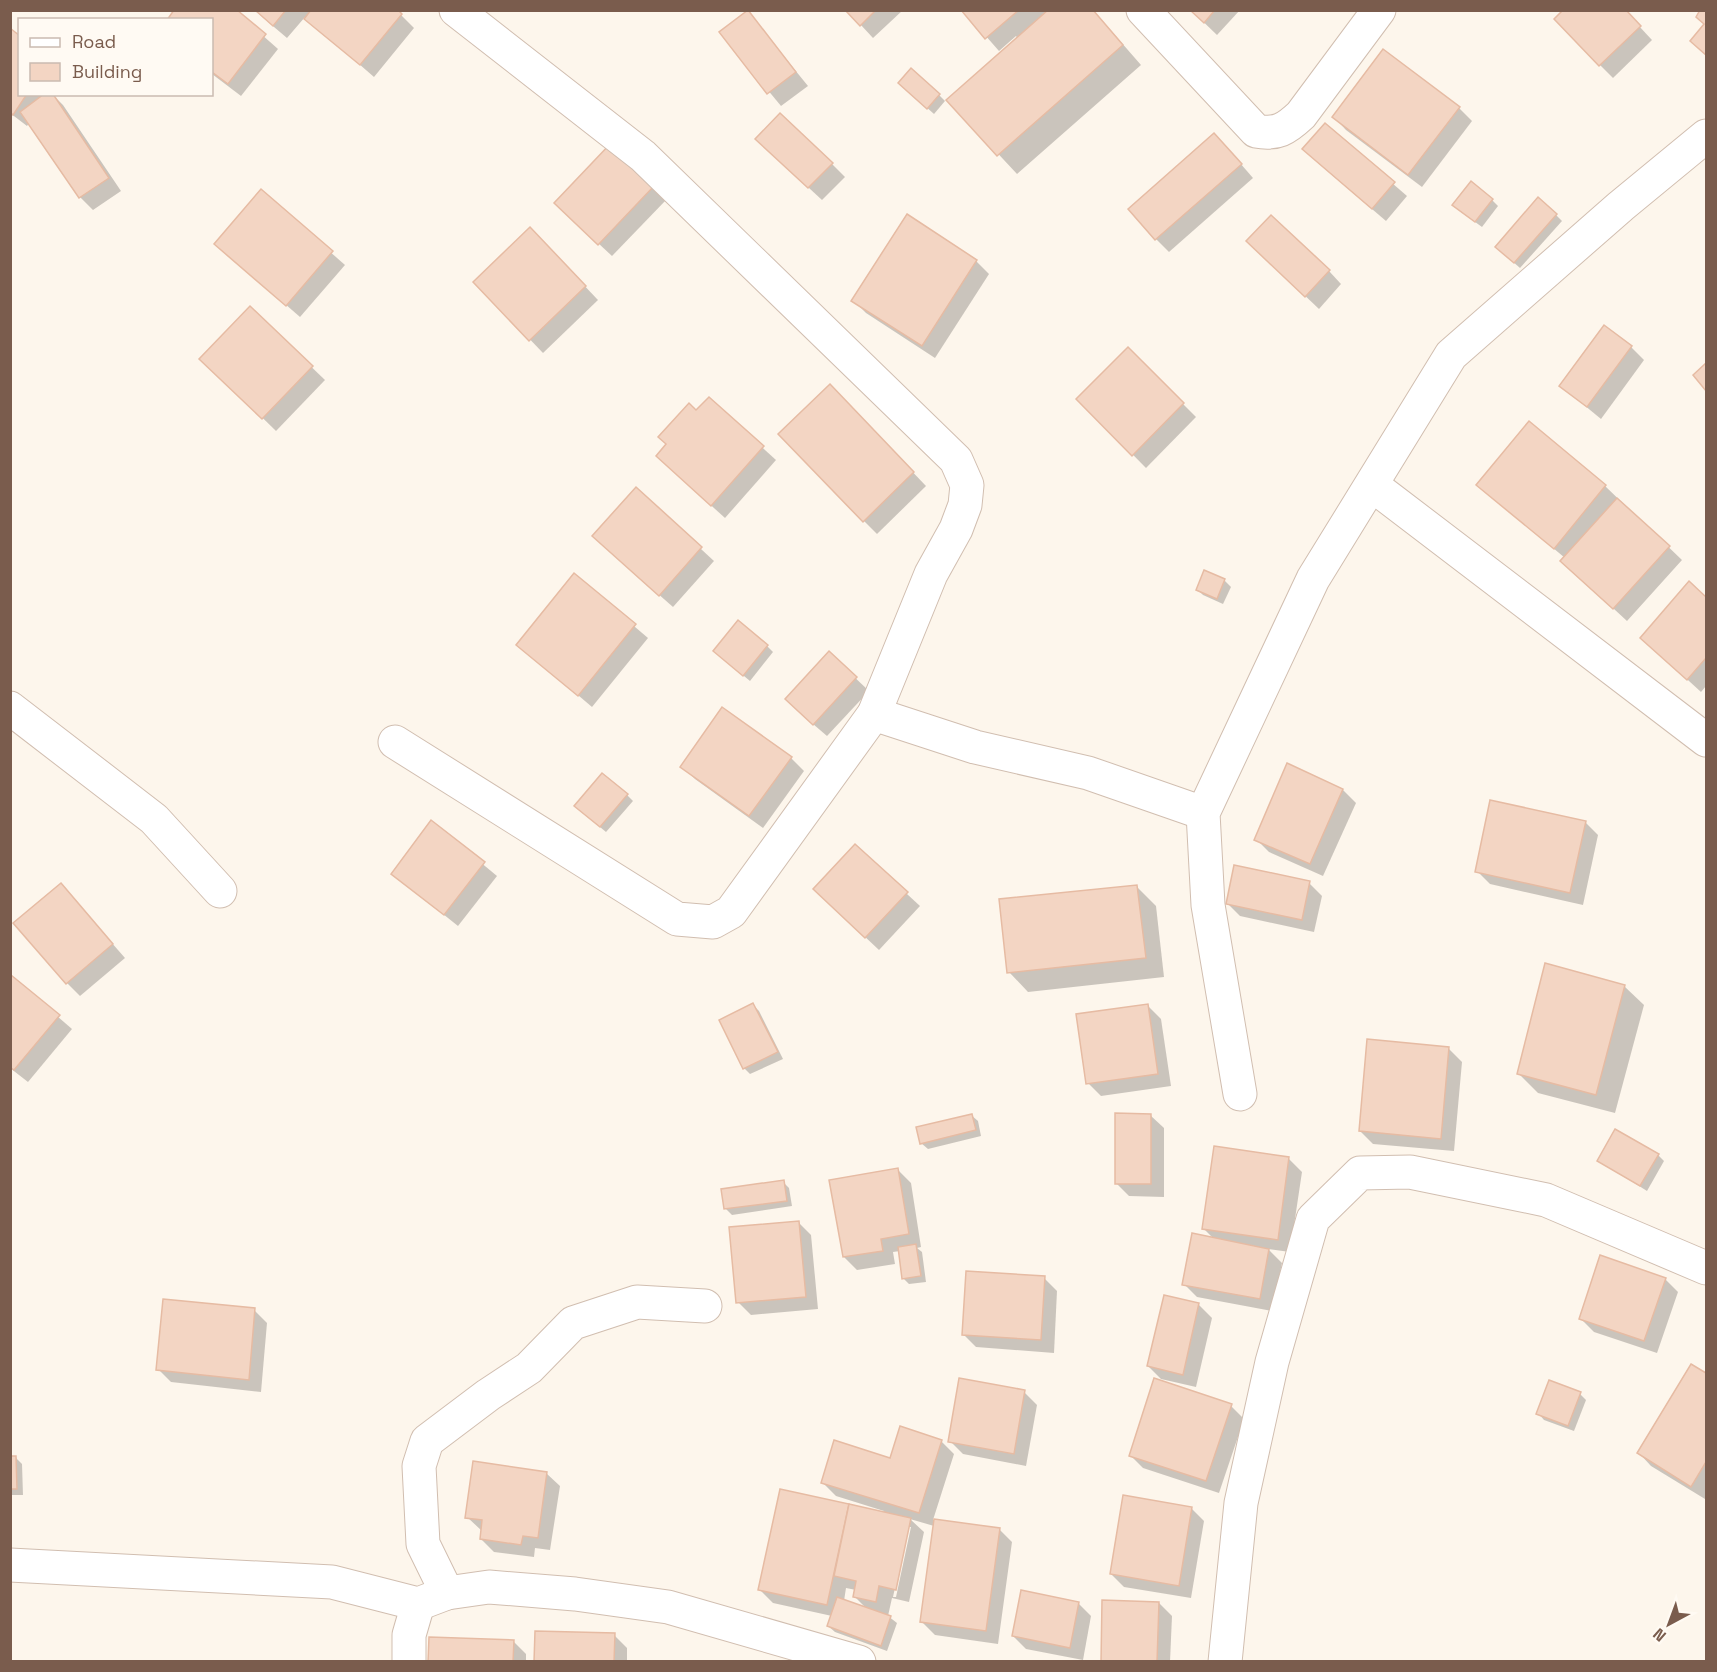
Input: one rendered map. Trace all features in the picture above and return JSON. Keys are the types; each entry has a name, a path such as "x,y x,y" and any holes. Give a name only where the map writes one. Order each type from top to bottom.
{"street":[{"path":"395,742 677,919 713,922 731,912 874,714 932,574 956,529 965,505 967,485 956,460 643,156 456,10"},
{"path":"1143,10 1256,130 1271,134 1286,129 1301,115 1379,10"},
{"path":"1240,1094 1208,905 1203,813 1313,579 1451,355 1621,206 1707,136"},
{"path":"1372,485 1707,740"},
{"path":"10,708 154,819 220,891"},
{"path":"874,714 975,747 1088,773 1203,813"},
{"path":"1225,1662 1241,1503 1272,1362 1314,1219 1360,1173 1410,1172 1546,1200 1707,1268"},
{"path":"409,1662 409,1635 432,1599 423,1544 419,1466 427,1441 528,1368 573,1323 637,1302 705,1306"},
{"path":"10,1565 332,1582 432,1599 489,1587 575,1594 668,1607 859,1662"}],"building":[{"path":"174,10 237,10 266,34 228,84 213,73 213,18 168,18"},
{"path":"255,10 286,10 273,26"},
{"path":"311,10 398,10 402,14 360,65 304,19"},
{"path":"748,10 796,72 767,94 719,32"},
{"path":"845,10 876,10 860,26"},
{"path":"961,10 1019,10 985,39"},
{"path":"1048,10 1093,10 1123,45 997,156 946,100"},
{"path":"1190,10 1215,10 1204,23"},
{"path":"1563,10 1626,10 1641,26 1599,66 1554,19"},
{"path":"1700,10 1706,10 1706,55 1690,41 1704,24 1696,17"},
{"path":"10,28 18,34 18,96 26,96 13,115 10,112"},
{"path":"1383,49 1460,107 1408,175 1332,117"},
{"path":"911,68 940,94 927,109 898,83"},
{"path":"41,96 54,96 109,178 79,198 20,112"},
{"path":"780,113 833,163 808,188 755,139"},
{"path":"1325,123 1395,182 1372,209 1302,149"},
{"path":"1214,133 1242,164 1155,240 1128,209"},
{"path":"611,143 655,185 598,245 554,203"},
{"path":"1471,181 1493,199 1475,222 1452,205"},
{"path":"261,189 333,251 286,306 214,244"},
{"path":"1538,197 1557,214 1514,263 1495,247"},
{"path":"907,214 977,260 922,346 851,301"},
{"path":"1271,215 1330,270 1305,297 1246,241"},
{"path":"530,227 586,286 529,341 473,282"},
{"path":"250,306 313,366 262,419 199,359"},
{"path":"1604,325 1632,346 1587,407 1559,386"},
{"path":"1128,347 1184,403 1132,456 1076,399"},
{"path":"1706,363 1706,391 1693,375"},
{"path":"830,384 914,472 863,522 778,434"},
{"path":"709,397 764,446 711,506 656,456 666,444 658,437 689,403 696,410"},
{"path":"1529,421 1606,485 1554,549 1476,485"},
{"path":"636,487 702,547 659,596 592,536"},
{"path":"1617,498 1670,546 1613,609 1560,561"},
{"path":"1204,570 1225,579 1217,599 1196,590"},
{"path":"574,573 636,624 578,696 516,645"},
{"path":"1689,581 1706,597 1706,658 1687,680 1640,638"},
{"path":"738,620 768,645 743,676 713,651"},
{"path":"829,651 857,677 813,725 785,699"},
{"path":"722,707 792,757 749,816 680,767"},
{"path":"1287,763 1343,789 1310,864 1254,840"},
{"path":"602,773 628,794 600,827 574,806"},
{"path":"1490,800 1586,821 1570,893 1475,872"},
{"path":"431,820 485,862 444,915 391,874"},
{"path":"855,844 908,892 865,938 813,889"},
{"path":"1234,865 1310,881 1302,920 1226,904"},
{"path":"61,883 113,944 66,984 13,923"},
{"path":"1137,885 1146,958 1007,973 999,899"},
{"path":"1545,963 1625,985 1596,1095 1517,1074"},
{"path":"11,975 60,1015 14,1070 10,1067"},
{"path":"753,1003 778,1052 743,1069 719,1020"},
{"path":"1148,1004 1158,1074 1086,1084 1076,1014"},
{"path":"1367,1039 1449,1047 1441,1139 1359,1131"},
{"path":"1115,1113 1151,1114 1151,1184 1115,1184"},
{"path":"972,1114 976,1130 920,1144 916,1127"},
{"path":"1615,1129 1659,1154 1640,1186 1597,1161"},
{"path":"1214,1146 1289,1157 1278,1240 1202,1229"},
{"path":"898,1168 909,1234 881,1239 883,1251 843,1257 829,1180"},
{"path":"784,1180 787,1201 724,1209 721,1189"},
{"path":"799,1221 806,1297 736,1303 729,1227"},
{"path":"1192,1233 1269,1249 1260,1299 1182,1285"},
{"path":"916,1244 921,1276 902,1279 898,1247"},
{"path":"1600,1255 1666,1278 1644,1341 1579,1319"},
{"path":"966,1271 1045,1276 1041,1340 962,1335"},
{"path":"1164,1295 1199,1303 1183,1375 1147,1366"},
{"path":"163,1299 255,1308 249,1380 156,1370"},
{"path":"1691,1364 1706,1373 1706,1462 1691,1487 1637,1453"},
{"path":"959,1378 1025,1390 1014,1454 948,1442"},
{"path":"1154,1378 1232,1404 1206,1481 1129,1456"},
{"path":"1549,1380 1581,1392 1568,1426 1536,1414"},
{"path":"900,1426 942,1440 919,1513 821,1483 834,1440 890,1458"},
{"path":"10,1456 16,1456 17,1489 10,1489"},
{"path":"473,1461 547,1472 538,1538 523,1536 521,1545 480,1539 482,1520 465,1518"},
{"path":"780,1489 849,1504 827,1605 758,1590"},
{"path":"1123,1495 1192,1507 1179,1586 1110,1574"},
{"path":"849,1504 911,1518 896,1590 879,1586 876,1602 853,1597 856,1581 834,1576"},
{"path":"934,1519 1000,1528 986,1631 920,1622"},
{"path":"1021,1590 1079,1602 1070,1648 1012,1636"},
{"path":"837,1597 891,1616 881,1646 827,1626"},
{"path":"1102,1600 1159,1602 1157,1662 1101,1662"},
{"path":"535,1631 615,1633 614,1662 534,1662"},
{"path":"429,1637 514,1640 513,1662 428,1662"}]}
